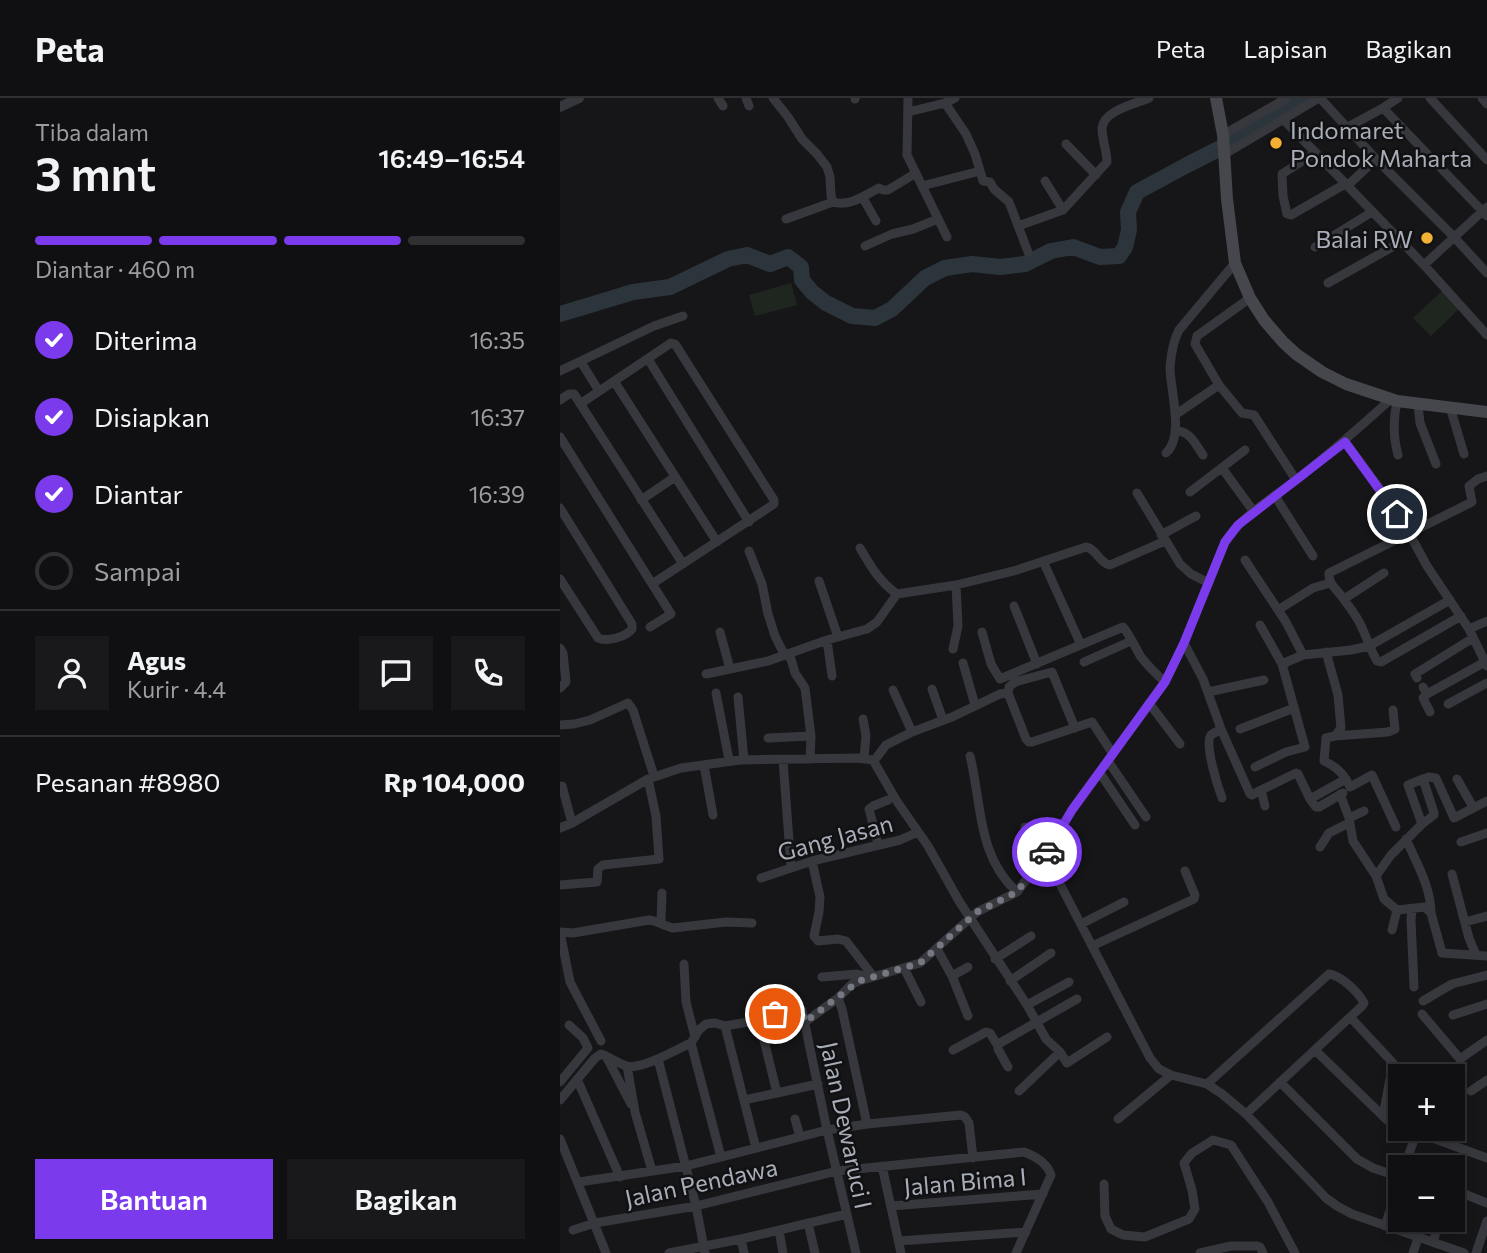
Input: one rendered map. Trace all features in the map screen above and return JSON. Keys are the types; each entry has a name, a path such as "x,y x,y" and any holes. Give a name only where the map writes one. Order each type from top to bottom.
{"main road":[{"path":"1216,98 1224,145 1235,263 1250,298 1264,320 1283,342 1311,365 1346,384 1393,401 1487,412"}],"street":[{"path":"773,98 802,139 827,167 833,202"},
{"path":"908,98 908,155 947,237"},
{"path":"908,112 955,98"},
{"path":"1018,226 1063,210 1107,163 1102,128 1105,120 1110,114 1149,98"},
{"path":"1224,145 1270,103 1287,98"},
{"path":"1224,145 1283,119 1319,98 1487,273"},
{"path":"1348,127 1398,98"},
{"path":"1430,98 1487,160"},
{"path":"1482,98 1487,104"},
{"path":"945,103 966,134 983,181 990,181 994,189 1009,201 1028,252"},
{"path":"1383,108 1486,211 1424,265"},
{"path":"1283,119 1424,265 1487,335"},
{"path":"1066,144 1096,175"},
{"path":"1315,153 1282,174 1287,214 1292,215 1346,185 1376,159"},
{"path":"922,186 980,171"},
{"path":"786,219 833,202 839,204 863,198 879,188 888,190 916,173"},
{"path":"1045,181 1063,210"},
{"path":"863,198 876,221"},
{"path":"1315,247 1372,212"},
{"path":"865,246 938,219"},
{"path":"1328,284 1401,242"},
{"path":"1166,453 1172,446 1175,431 1170,365 1175,337 1235,263"},
{"path":"1250,298 1198,337 1195,344 1239,410 1255,416 1296,480"},
{"path":"560,371 654,326 683,316"},
{"path":"580,404 671,343 675,344 775,502 749,522 652,584"},
{"path":"648,359 749,522"},
{"path":"581,362 599,391"},
{"path":"614,381 717,542"},
{"path":"1175,415 1220,385"},
{"path":"560,400 574,394 683,564"},
{"path":"805,1022 852,984 920,963 977,912 1017,892 1046,853 1072,810 1165,682 1231,532 1393,401"},
{"path":"1393,401 1394,439 1398,455"},
{"path":"1418,405 1420,423 1436,464"},
{"path":"1450,407 1464,454"},
{"path":"1175,431 1186,433 1203,455"},
{"path":"560,436 671,614 650,627"},
{"path":"1345,442 1409,533 1427,566 1461,616 1486,664 1423,687"},
{"path":"1190,492 1245,450"},
{"path":"1222,468 1254,512"},
{"path":"1278,610 1409,533 1472,502 1469,486 1487,476"},
{"path":"641,500 675,477"},
{"path":"1137,492 1180,564 1209,583"},
{"path":"1275,496 1313,556"},
{"path":"560,508 632,624 632,629 629,633 601,640 598,638 560,579"},
{"path":"706,674 768,661 827,640 860,632 871,627 897,594 956,585 1086,547 1091,548 1110,565 1163,538 1196,516"},
{"path":"860,548 879,578 897,594"},
{"path":"748,551 762,584 775,636 805,688 811,736 810,759"},
{"path":"1245,560 1278,610 1303,655"},
{"path":"1042,561 1081,645"},
{"path":"1344,599 1384,573"},
{"path":"1329,578 1363,629 1375,659 1381,662 1461,616"},
{"path":"820,581 838,637"},
{"path":"953,649 958,626 956,585"},
{"path":"1282,664 1303,655 1369,646 1450,600"},
{"path":"1014,606 1037,664"},
{"path":"1430,712 1423,698 1423,687 1415,674 1487,621"},
{"path":"1255,766 1305,747 1282,664 1260,625"},
{"path":"982,632 994,670 1000,679 1120,627 1126,630 1147,665 1165,682"},
{"path":"720,632 730,669"},
{"path":"827,640 832,676"},
{"path":"1084,662 1131,641"},
{"path":"1184,643 1198,668 1250,794 1297,774 1310,799 1319,807 1340,794 1348,783"},
{"path":"560,648 566,682 560,688"},
{"path":"1326,652 1338,695 1341,727 1335,736"},
{"path":"963,663 975,705"},
{"path":"1075,728 1052,671 1012,684 1008,693 1029,743 1075,728 1092,722 1146,817"},
{"path":"1208,692 1264,680"},
{"path":"1448,704 1487,683"},
{"path":"932,689 943,720"},
{"path":"892,690 912,732"},
{"path":"716,693 729,760"},
{"path":"560,828 651,777 681,768 729,760 871,759 886,745 912,732 1008,693"},
{"path":"738,697 744,760"},
{"path":"560,725 590,720 628,703 631,705 651,777 659,859 603,865 598,869 597,882 560,885"},
{"path":"1149,703 1180,744"},
{"path":"1240,729 1294,708"},
{"path":"1348,783 1335,766 1324,761 1326,738 1388,732 1395,729 1393,710"},
{"path":"863,719 871,759 936,857 970,918 1046,1039 1067,1063 1107,1037"},
{"path":"1221,729 1212,734 1209,741 1222,798"},
{"path":"768,738 811,736"},
{"path":"970,756 988,850 1000,874 1017,892"},
{"path":"783,760 791,867"},
{"path":"704,765 713,815"},
{"path":"1100,773 1135,825"},
{"path":"1310,799 1372,775 1396,827"},
{"path":"1422,824 1408,785 1423,779 1436,778 1454,818 1487,801"},
{"path":"1376,876 1406,839 1434,815 1423,779"},
{"path":"1457,779 1473,807"},
{"path":"562,786 572,823"},
{"path":"1261,790 1265,806"},
{"path":"1340,794 1353,841 1376,876 1384,899 1396,910 1425,907 1431,913"},
{"path":"878,844 869,810 888,800"},
{"path":"1320,848 1329,833 1364,811"},
{"path":"1025,827 1046,853 1150,1058 1159,1069 1171,1075 1207,1084 1222,1094 1246,1114 1326,1198 1337,1206 1352,1214 1464,1253"},
{"name":"Gang Jasan","path":"761,878 811,861 900,840 918,832"},
{"path":"1461,842 1487,833"},
{"path":"1406,839 1431,902 1431,913 1442,953 1487,956"},
{"path":"811,861 820,897 814,936 818,941 846,941 871,976"},
{"path":"1092,946 1194,899 1195,895 1185,871"},
{"path":"1452,874 1476,955"},
{"path":"661,922 663,893"},
{"path":"1081,924 1124,902"},
{"path":"1412,909 1414,987"},
{"path":"1392,930 1396,910"},
{"path":"1465,922 1487,916"},
{"path":"601,1041 570,982 560,932 581,932 649,920 673,928 726,922 752,923"},
{"path":"995,959 1031,936"},
{"path":"937,949 952,976 968,1016"},
{"path":"1010,981 1051,953"},
{"path":"684,964 686,1002 693,1040 721,1157"},
{"path":"952,976 968,967"},
{"path":"904,968 921,1002"},
{"path":"822,977 857,974 871,976"},
{"path":"1207,1084 1329,974 1336,975 1364,1003 1246,1114"},
{"path":"1423,1001 1452,984 1487,975"},
{"path":"1027,1005 1069,982"},
{"path":"838,998 867,1124"},
{"path":"998,1044 1077,999"},
{"path":"1453,1015 1487,1004"},
{"name":"Jalan Dewaruci I","path":"759,1020 796,1005 802,1010 856,1253"},
{"path":"1422,1014 1460,1059 1487,1040"},
{"path":"1351,1018 1392,1063 1383,1116"},
{"path":"560,1100 601,1054 627,1066 644,1064 693,1040 706,1024 725,1026 759,1020 777,1093"},
{"path":"560,1082 588,1048 585,1041 569,1025"},
{"path":"725,1026 756,1148"},
{"path":"953,1050 986,1032 990,1033 1008,1067"},
{"path":"1315,1051 1388,1120"},
{"path":"1019,1091 1060,1052"},
{"path":"606,1056 635,1112"},
{"path":"658,1059 696,1206 704,1250"},
{"path":"560,1065 568,1073"},
{"path":"627,1066 635,1112 652,1171"},
{"path":"1118,1119 1171,1075"},
{"path":"577,1079 620,1177"},
{"path":"1471,1091 1487,1080"},
{"path":"1280,1082 1357,1159 1388,1174"},
{"path":"744,1100 818,1084"},
{"path":"579,1182 686,1166 827,1130 961,1115 969,1123 973,1157"},
{"path":"795,1119 800,1137"},
{"path":"560,1139 606,1253"},
{"path":"1104,1184 1105,1216 1111,1229 1123,1235 1145,1237 1189,1219 1195,1209 1184,1163 1192,1153 1213,1140 1231,1145 1268,1202 1295,1253"},
{"path":"1439,1141 1487,1158"},
{"path":"1462,1155 1464,1150"},
{"name":"Jalan Pendawa","path":"573,1230 595,1223 696,1206 837,1171 1024,1152 1049,1169 1051,1175 1043,1194"},
{"path":"882,1166 901,1253"},
{"path":"1465,1193 1487,1203"},
{"path":"1016,1253 1043,1194"},
{"name":"Jalan Bima I","path":"891,1206 1043,1194"},
{"path":"669,1253 704,1250 847,1214"},
{"path":"1385,1226 1388,1216"},
{"path":"1476,1253 1487,1221"},
{"path":"808,1223 815,1253"},
{"path":"779,1230 783,1253"},
{"path":"899,1241 1026,1232"},
{"path":"1433,1242 1436,1232"},
{"path":"1413,1253 1418,1238"},
{"path":"741,1239 744,1253"},
{"path":"1205,1252 1231,1246 1257,1245 1263,1253"}],"shaded area":[{"path":"791,283 797,305 755,316 749,295"},
{"path":"1443,290 1460,308 1431,336 1413,318"}],"waterway":[{"path":"560,314 633,292 670,287 728,259 747,255 770,264 788,257 801,267 802,280 826,303 852,316 875,318 892,309 925,278 945,268 972,264 1000,267 1025,264 1051,251 1073,247 1100,257 1119,256 1125,247 1129,230 1128,212 1137,192 1244,136 1308,98"}],"way so far":[{"path":"775,1014 796,1005 802,1010 805,1022 852,984 920,963 977,912 1017,892 1047,852"}],"place":[{"name":"Indomaret Pondok Maharta","path":"1276,143"},
{"name":"Balai RW","path":"1427,238"}],"route":[{"path":"1047,852 1072,810 1165,682 1184,643 1225,542 1238,525 1345,442 1397,514"}]}
